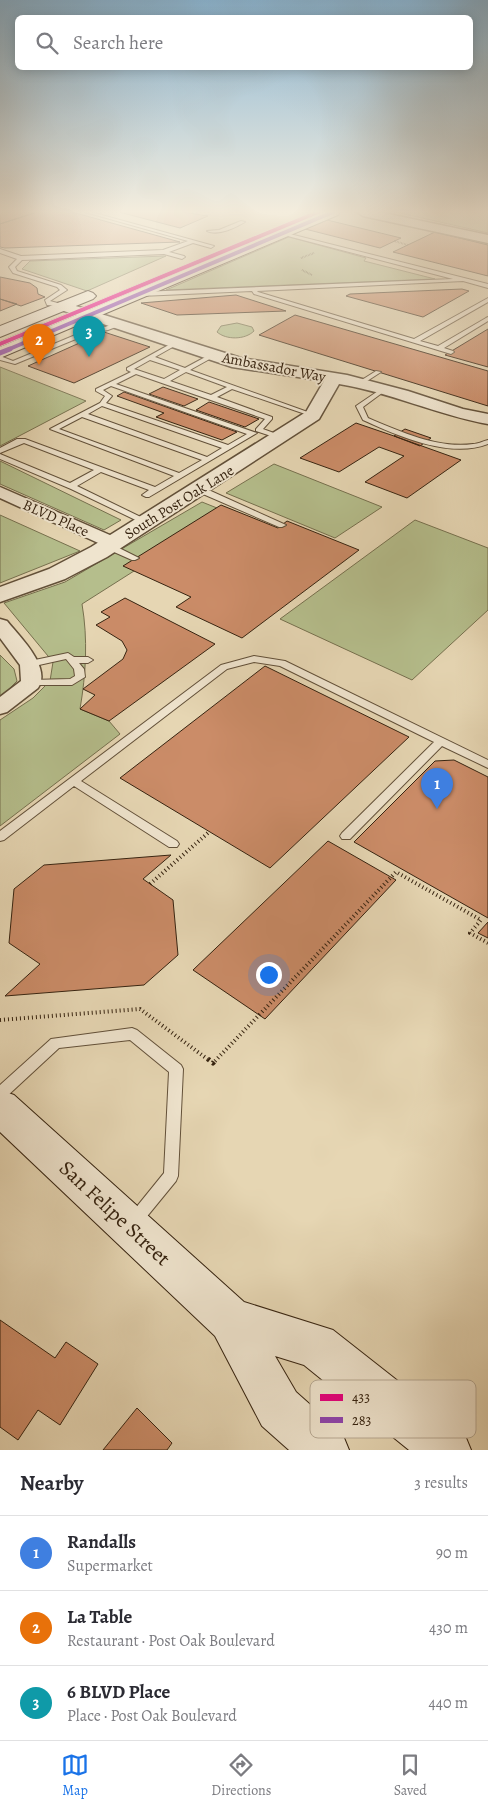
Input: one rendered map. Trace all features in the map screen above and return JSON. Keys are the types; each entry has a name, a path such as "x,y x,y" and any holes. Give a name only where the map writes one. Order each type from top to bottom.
{"main road":[{"path":"0,332 72,307 133,280"},
{"path":"0,353 72,307 160,289 175,280"},
{"name":"San Felipe Street","path":"0,1107 231,1320 279,1409 310,1437"},
{"name":"San Felipe Street","path":"231,1320 317,1346 360,1380"},
{"name":"San Felipe Street","path":"312,1438 325,1450"},
{"name":"San Felipe Street","path":"432,1438 447,1450"}],"street":[{"name":"Ambassador Way","path":"72,307 119,324 170,346 213,355 238,363 334,378 383,390 460,414 488,419"},
{"name":"South Post Oak Lane","path":"0,595 56,574 107,547 280,437 313,415 334,378"},
{"name":"BLVD Place","path":"0,492 107,547"},
{"name":"BLVD Place","path":"0,507 107,547"},
{"path":"0,625 30,673 0,706"}],"lane":[{"path":"39,280 59,286 64,290 72,307"},
{"path":"0,340 72,307 143,280"},
{"path":"160,289 189,294 215,294 223,289 378,283 392,287 412,286 422,281 462,280 488,286"},
{"path":"253,288 256,292 450,352"},
{"path":"415,341 488,300"},
{"path":"0,344 72,307"},
{"path":"424,353 488,319"},
{"path":"0,358 13,363 87,332 106,329 119,324"},
{"path":"146,495 254,432 270,418 163,382 129,368 170,346"},
{"path":"163,382 213,355"},
{"path":"150,358 313,415"},
{"path":"135,372 98,390 109,396 102,404 53,428 179,475"},
{"path":"359,384 378,372"},
{"path":"110,384 254,432 280,437"},
{"path":"210,398 233,386"},
{"path":"383,390 359,406 365,419 385,428 443,446 481,447 488,442"},
{"path":"102,404 227,447"},
{"path":"81,414 207,459"},
{"path":"0,450 20,441 25,442 156,490"},
{"path":"0,456 70,486 146,523"},
{"path":"70,486 98,471 97,469"},
{"path":"199,489 282,525"},
{"path":"107,547 135,558"},
{"path":"68,656 79,669 80,677 72,682 30,673 68,656"},
{"path":"0,837 224,667 254,659 282,663 488,764"},
{"path":"71,660 88,660"},
{"path":"349,708 357,700"},
{"path":"396,731 405,723"},
{"path":"346,836 441,741"},
{"path":"73,781 173,844"},
{"path":"0,1094 56,1043 132,1034 176,1069 171,1176 130,1226"}],"path":[{"path":"150,884 209,832"},
{"path":"213,1063 396,872 481,920 470,933 488,943"}],"green space":[{"path":"54,280 113,280 87,291"},
{"path":"190,280 419,280 166,290"},
{"path":"237,323 252,327 254,331 246,336 236,338 230,338 217,332 221,326"},
{"path":"0,367 86,401 0,446"},
{"path":"0,461 121,520 104,530 0,484"},
{"path":"274,464 382,507 335,538 226,493"},
{"path":"202,502 227,512 82,604 86,656 80,709 109,721 120,734 0,826 0,720 33,698 50,681 53,662 4,603 65,582"},
{"path":"0,515 80,551 0,583"},
{"path":"415,520 488,548 488,610 412,680 280,619"},
{"path":"0,655 14,669 17,681 0,698"}],"building":[{"path":"0,280 30,283 37,288 38,294 45,297 21,306 0,299"},
{"path":"462,289 469,291 423,317 346,296 350,294"},
{"path":"236,295 286,311 177,315 141,303"},
{"path":"0,299 17,304 0,311"},
{"path":"295,315 488,371 488,406 259,335"},
{"path":"488,329 488,367 445,355"},
{"path":"104,332 150,347 74,383 28,366"},
{"path":"163,387 198,399 184,406 149,394"},
{"path":"124,392 237,432 222,440 156,417 164,413 117,396"},
{"path":"209,402 259,419 245,427 196,410"},
{"path":"356,423 461,460 407,498 365,482 404,456 379,447 339,472 300,458"},
{"path":"405,429 431,438 420,446 394,436"},
{"path":"221,505 278,528 287,521 359,550 242,638 176,607 191,597 123,566"},
{"path":"125,598 215,644 109,721 80,709 95,695 83,689 123,659 127,650 122,641 96,625 110,617 101,612"},
{"path":"265,666 409,737 270,868 120,778"},
{"path":"454,760 488,777 488,918 354,842 435,761"},
{"path":"328,841 396,880 265,1019 193,970"},
{"path":"171,855 143,879 173,900 178,955 144,985 5,996 40,964 9,943 14,889 44,865"},
{"path":"488,922 488,938 478,933"},
{"path":"0,1320 55,1358 66,1342 98,1364 60,1425 38,1410 18,1440 0,1427"},
{"path":"137,1408 172,1443 167,1450 103,1450"}],"transit line":[{"name":"433","path":"0,344 155,280"},
{"name":"283","path":"0,353 173,280"}],"place":[{"name":"6 BLVD Place","path":"89,357"},
{"name":"La Table","path":"39,365"},
{"name":"Randalls","path":"437,809"}]}
